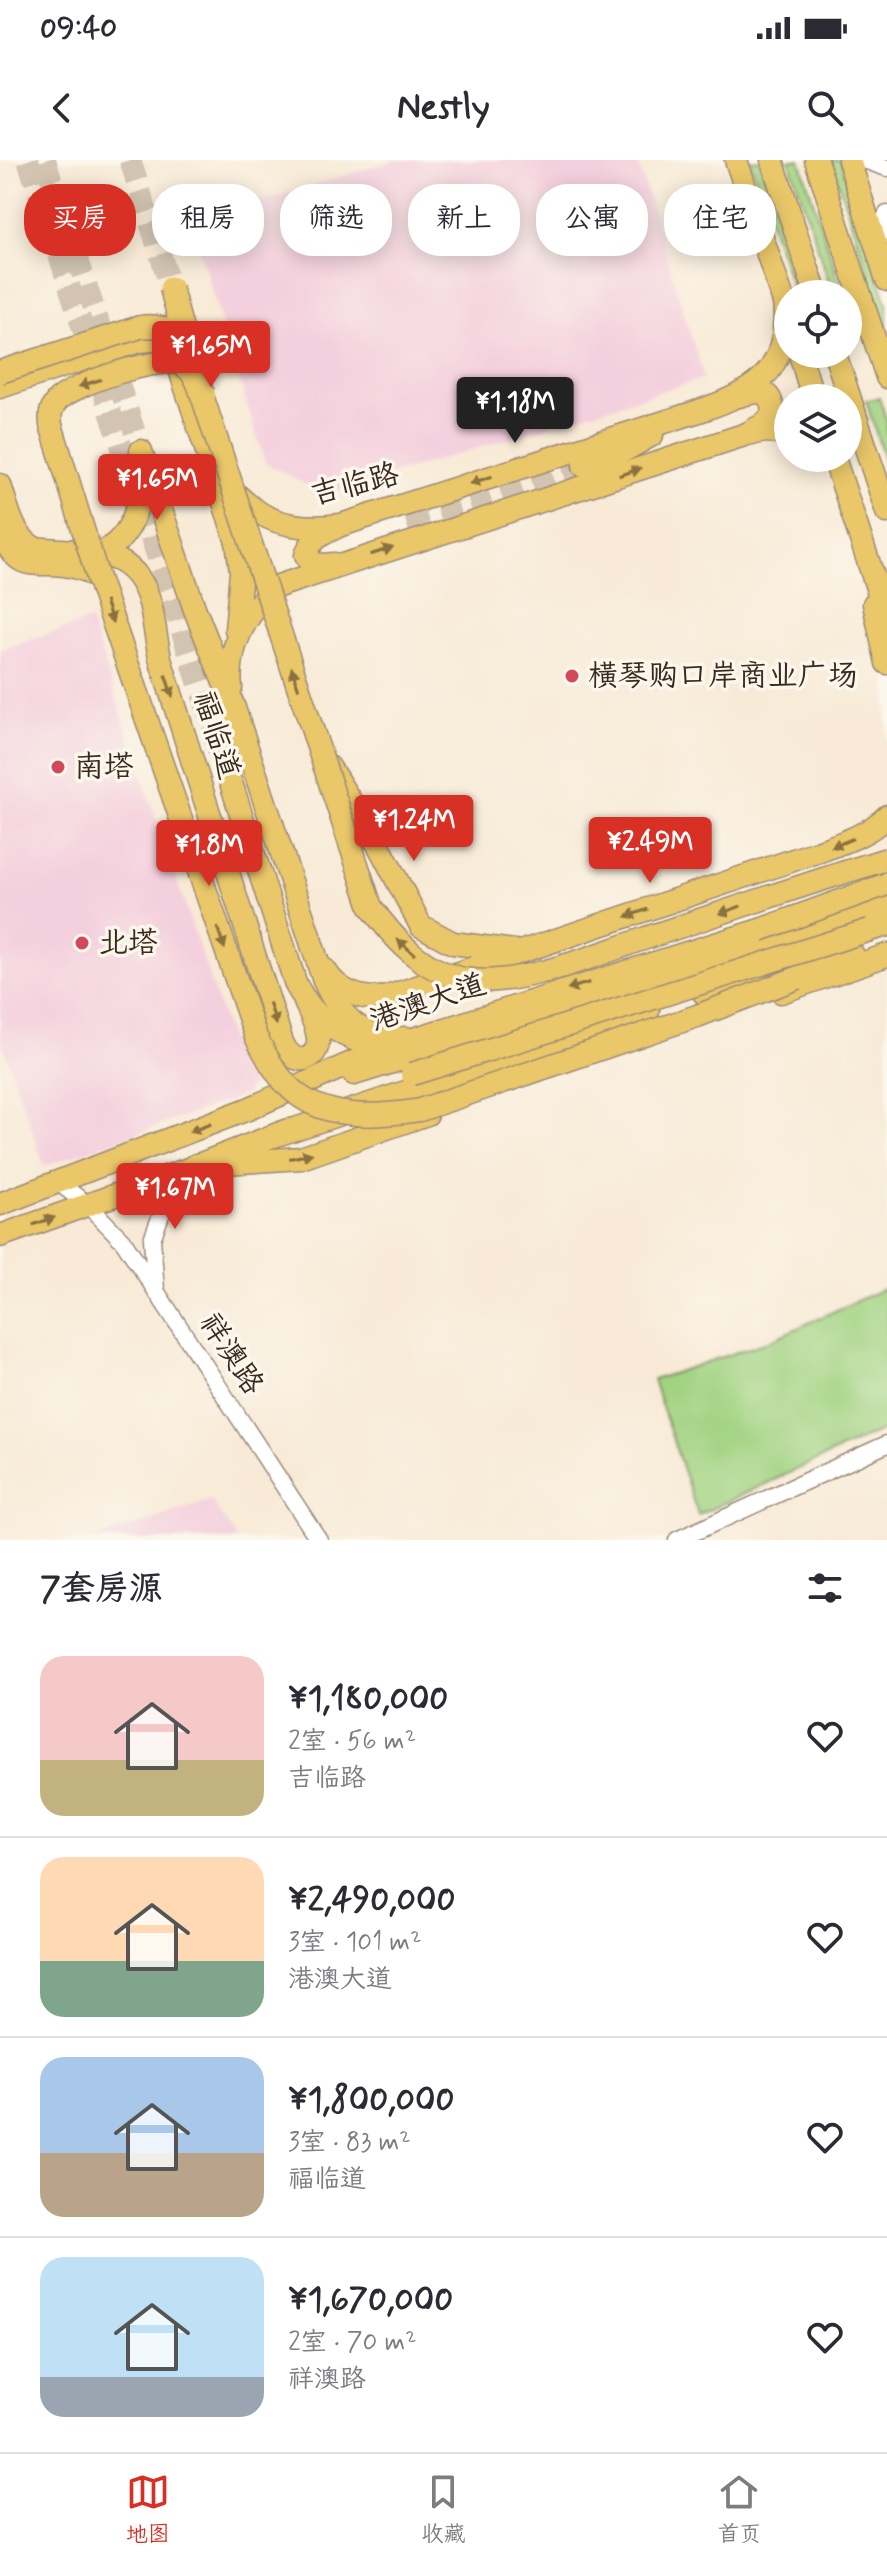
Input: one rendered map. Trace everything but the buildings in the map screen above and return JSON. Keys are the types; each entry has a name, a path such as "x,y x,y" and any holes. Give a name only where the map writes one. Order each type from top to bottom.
{"main road":[{"name":"吉临路","path":"736,160 777,280"},
{"path":"772,160 811,280"},
{"path":"816,160 887,377"},
{"path":"849,160 887,280"},
{"path":"171,288 189,356 371,907 387,930 434,970 472,980 506,978 577,961 887,859"},
{"path":"0,372 140,327 155,325 169,330 180,340 189,356"},
{"name":"福临道","path":"0,387 139,341 153,339 166,343 174,352 237,542 241,598 234,647"},
{"path":"204,395 191,371 173,361 157,363 68,392 50,413 51,425 98,578 256,1037 266,1057 289,1088 305,1099 355,1115 388,1115 420,1110 697,1016 802,971 820,927 818,901 809,876 791,861"},
{"name":"吉临路","path":"213,468 248,507 280,522 297,528 341,525 736,397 762,379 774,361"},
{"path":"840,368 887,512"},
{"path":"736,397 756,391 765,393 771,400 772,412 768,420 747,434"},
{"path":"584,466 616,455 699,411"},
{"path":"233,705 230,678 234,647 246,619 258,602 275,587 747,434 774,432"},
{"name":"福临道","path":"100,554 124,537 138,508 141,451 195,610 233,705 324,981 343,1016 362,1029 385,1038 427,1034"},
{"path":"833,472 846,493"},
{"path":"839,472 887,618"},
{"name":"福临道","path":"0,485 17,533 23,541 34,548 113,556 133,568 141,578 161,662 270,1005 287,1053 306,1059 314,1055 318,1048 318,1036 296,985 216,736"},
{"path":"341,525 317,537 306,555 310,562 320,565 344,563"},
{"path":"0,527 9,551 18,559 31,564 81,569 98,578"},
{"path":"859,532 887,663"},
{"path":"319,752 380,848 421,926 453,943 524,952"},
{"path":"312,944 327,974 336,984 352,994 370,999 387,997 851,840 887,816"},
{"path":"760,930 887,884"},
{"name":"港澳大道","path":"0,1204 248,1109 385,1048 760,930 887,894"},
{"path":"248,1109 887,907"},
{"name":"港澳大道","path":"0,1236 274,1136 412,1074 878,928"},
{"path":"274,1136 670,1004 887,949"},
{"path":"192,1167 301,1158 887,955"},
{"name":"福临道","path":"305,1002 336,1031 358,1042 385,1048"}],"street":[{"path":"864,160 887,168"},
{"path":"878,252 879,235 887,214"},
{"path":"156,1291 152,1239 164,1207 192,1167"},
{"name":"祥澳路","path":"59,1183 89,1206 124,1242 319,1540"},
{"path":"677,1540 887,1444"}],"shaded area":[{"path":"395,160 637,160 644,184 536,184 536,256 648,256 648,196 704,378 325,495 265,463 201,256 264,256 264,200 280,196 280,256 392,256 392,184 317,184"},
{"path":"90,620 234,1052 255,1079 245,1095 44,1166 0,1037 0,650"},
{"path":"211,1500 238,1540 92,1540"}],"green space":[{"path":"750,160 759,160 767,184 758,184"},
{"path":"789,160 800,160 839,280 828,280"},
{"path":"831,160 840,160 887,303 887,333"},
{"path":"776,212 798,280 789,280 776,239"},
{"path":"879,397 887,422 887,468 866,401"},
{"path":"887,1287 887,1428 698,1515 653,1380 767,1342"}],"tunnel":[{"path":"28,160 216,736"},
{"path":"45,160 141,451"},
{"path":"130,160 171,288"},
{"path":"406,522 584,466"}],"place":[{"name":"横琴购口岸商业广场","path":"572,676"},
{"name":"南塔","path":"58,767"},
{"name":"北塔","path":"82,943"}]}
